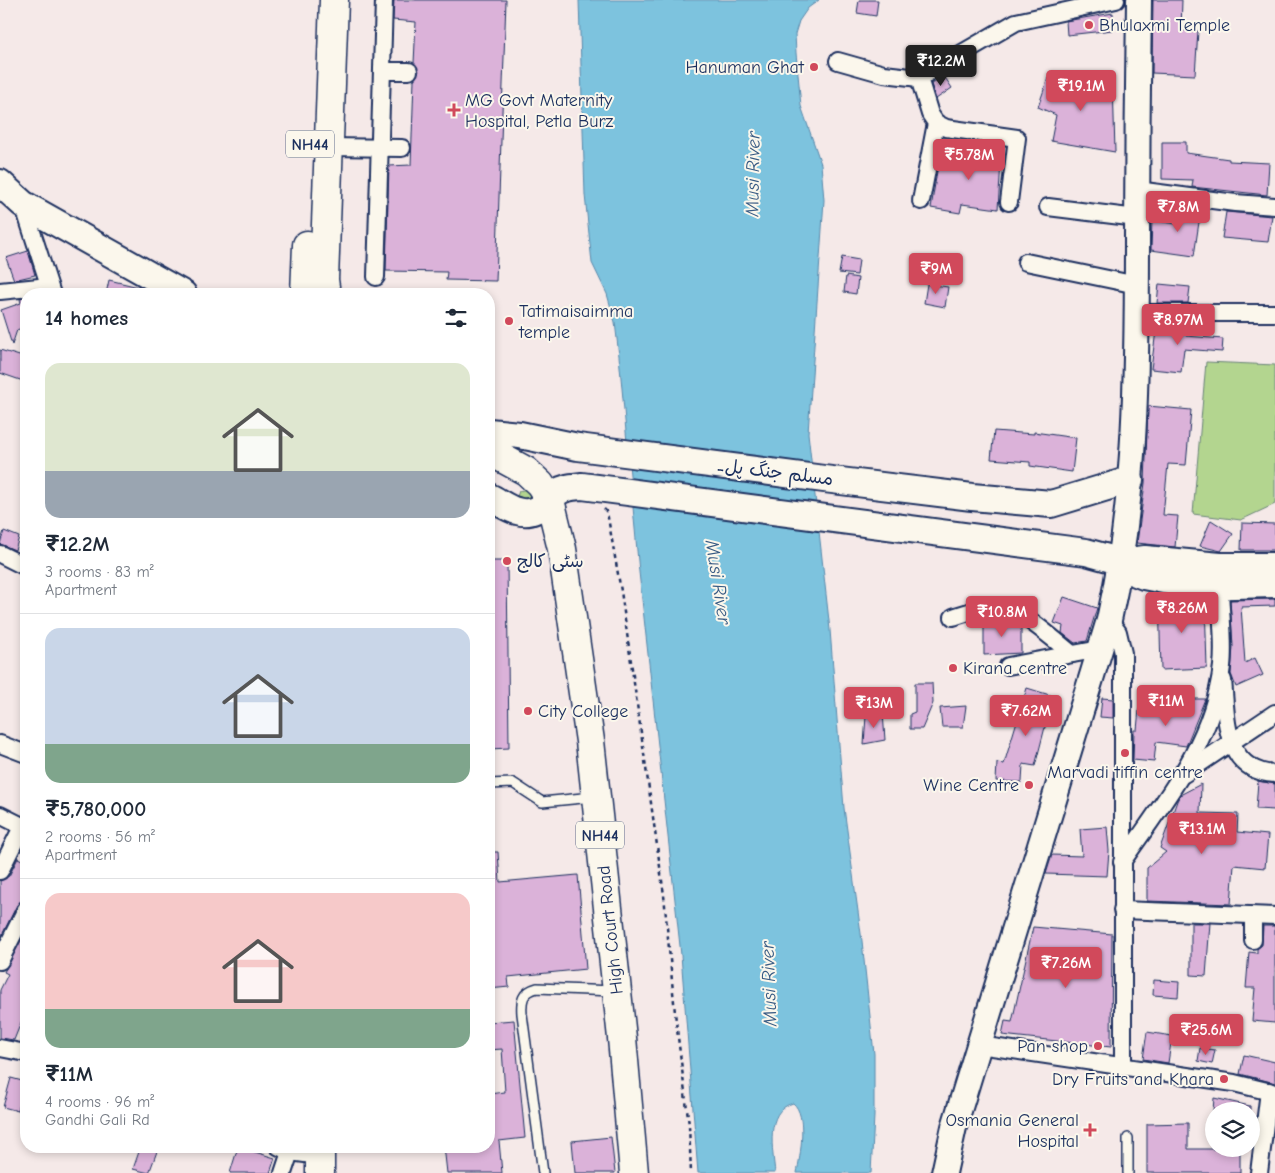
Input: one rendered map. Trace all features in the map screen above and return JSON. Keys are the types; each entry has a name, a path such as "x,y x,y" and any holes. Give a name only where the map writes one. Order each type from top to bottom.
{"highway":[{"name":"NH44","path":"310,288 310,120 318,0"},
{"name":"NH44","path":"315,288 324,280 334,0"},
{"name":"High Court Road","path":"495,454 526,471 540,484 550,500 562,549 596,797 634,1173"}],"main road":[{"path":"944,1173 954,1127 1109,620 1119,562 1130,480 1138,314 1139,0"},
{"path":"0,183 22,204 172,288"},
{"name":"مسلم جنگ پل۔","path":"495,433 520,435 578,446 972,498 1052,504"},
{"path":"1050,547 1052,504 1130,480"},
{"path":"495,500 517,511 529,512 541,508 558,491 569,487 582,486 1086,552 1119,562 1132,571 1144,576 1193,586 1275,584"},
{"path":"1119,562 1145,559 1220,566 1275,566"}],"street":[{"path":"376,277 384,0"},
{"path":"838,62 884,74 919,78 1016,22 1116,0"},
{"path":"382,71 409,71"},
{"path":"919,78 930,114 936,123 946,128 1017,138 1009,202"},
{"path":"921,201 936,123"},
{"path":"328,147 402,148"},
{"path":"1137,190 1235,203 1275,206"},
{"path":"22,204 49,288"},
{"path":"1048,207 1137,218"},
{"path":"1026,262 1137,285"},
{"path":"0,291 20,291"},
{"path":"1138,314 1275,313"},
{"path":"0,554 20,564"},
{"path":"1220,585 1222,665 1228,735 1244,762 1252,769 1275,774"},
{"path":"954,616 984,608 1012,610 1072,654"},
{"path":"1109,620 1118,632 1123,653 1123,1066"},
{"path":"1008,666 1100,649"},
{"path":"1122,862 1184,774 1210,718 1222,665"},
{"path":"1184,774 1275,713"},
{"path":"0,744 20,752"},
{"path":"0,815 20,824"},
{"path":"0,871 20,834"},
{"path":"1122,910 1253,917 1275,916"},
{"path":"1253,917 1253,940"},
{"path":"0,961 20,921"},
{"path":"979,1045 1234,1083 1272,1092 1259,1173"},
{"path":"0,1048 20,1052"},
{"path":"283,1173 284,1153"},
{"path":"298,1153 320,1159"}],"lane":[{"path":"495,784 513,783 542,802 596,797"},
{"path":"543,1173 522,1014 523,998 527,992 537,988 616,991"},
{"path":"1128,1138 1128,1173"}],"path":[{"path":"602,508 607,512 621,591 664,895 675,1013 689,1124 691,1173"}],"green space":[{"path":"1206,362 1275,365 1275,504 1241,520 1193,514"},
{"path":"530,490 533,501 516,499 519,491"}],"water":[{"name":"Musi River","path":"579,0 819,0 808,8 799,21 795,34 801,106 821,164 824,200 808,433 830,630 844,808 862,941 874,1054 874,1116 871,1173 797,1173 802,1126 798,1109 793,1103 784,1107 774,1123 772,1143 775,1173 698,1173 681,955 639,572 619,356 615,322 607,294 592,263 585,195"}],"building":[{"path":"394,0 506,0 496,281 446,280 447,272 386,271 389,166 411,165 414,80 419,71 414,63 416,22 393,20"},
{"path":"859,0 878,0 876,16 857,13"},
{"path":"1153,0 1182,0 1181,30 1198,31 1195,75 1152,73"},
{"name":"Bhulaxmi Temple","path":"1113,13 1113,30 1067,35 1066,21"},
{"path":"944,76 952,88 936,99 931,84"},
{"path":"1048,78 1113,82 1115,152 1051,141 1056,115 1038,107"},
{"path":"1162,142 1186,142 1186,153 1229,159 1229,161 1269,163 1267,195 1192,187 1193,180 1162,179"},
{"path":"979,143 1002,146 998,209 962,204 960,213 931,208 939,159 977,163"},
{"path":"1178,206 1203,209 1194,256 1151,250 1152,220 1176,224"},
{"path":"1226,212 1272,216 1268,242 1222,238"},
{"path":"28,251 35,275 14,280 6,258"},
{"path":"842,257 859,260 857,275 839,273"},
{"path":"846,276 858,278 856,294 844,292"},
{"path":"109,280 143,288 107,288"},
{"path":"927,284 948,287 945,307 924,303"},
{"path":"1159,284 1190,287 1188,303 1157,303"},
{"path":"20,303 20,329 17,330 12,345 1,310"},
{"path":"1157,323 1187,323 1186,336 1223,339 1222,352 1184,349 1181,372 1151,369"},
{"path":"0,350 20,356 20,380 0,373"},
{"path":"1148,406 1191,410 1186,465 1168,464 1163,515 1178,516 1175,547 1137,543 1145,483"},
{"path":"994,431 1034,434 1034,432 1076,438 1072,472 1030,466 1030,462 991,459"},
{"path":"1211,520 1233,534 1221,551 1200,546"},
{"path":"1242,523 1275,524 1275,550 1241,550"},
{"path":"4,531 19,537 15,550 0,544"},
{"path":"495,561 507,561 509,748 495,749"},
{"path":"1164,595 1190,601 1205,601 1207,668 1161,670 1159,596"},
{"path":"1064,597 1097,608 1087,641 1075,643 1062,633 1063,626 1054,623"},
{"path":"1275,599 1275,606 1241,607 1245,663 1255,658 1263,675 1236,687 1231,674 1233,646 1230,600"},
{"path":"984,622 1013,622 1021,627 1021,653 984,655"},
{"path":"915,683 932,683 933,703 922,729 910,729 910,714 915,712"},
{"path":"1027,688 1053,696 1035,766 1023,764 1022,782 996,781 997,763 1004,764"},
{"path":"1178,692 1191,692 1190,699 1205,699 1186,746 1156,742 1154,762 1133,760 1134,730 1137,730 1139,709 1175,714"},
{"path":"1102,698 1113,699 1113,718 1100,717"},
{"path":"966,706 963,727 942,727 940,708"},
{"path":"883,713 885,740 864,744 866,716"},
{"path":"1258,781 1275,784 1275,810 1256,809"},
{"path":"1201,784 1200,813 1238,814 1237,832 1268,835 1265,868 1234,865 1231,904 1147,901 1147,868 1166,852 1160,848 1177,801 1180,795"},
{"path":"1107,827 1109,851 1107,876 1046,874 1052,855 1082,856 1080,829"},
{"path":"495,852 498,852 500,882 578,875 586,969 508,977 509,987 495,988"},
{"path":"18,858 20,859 20,903 17,905 0,939 0,881 9,876"},
{"path":"1191,923 1210,923 1206,976 1191,975"},
{"path":"1263,926 1275,926 1275,1023 1252,1021 1255,988 1246,988 1249,952 1257,953 1257,949 1262,945"},
{"path":"1033,927 1112,934 1111,1047 1002,1035 1005,1021 1012,1022"},
{"path":"20,942 20,1025 14,1040 0,1038 0,990 8,974 4,972"},
{"path":"1154,980 1179,982 1178,997 1153,995"},
{"path":"514,1020 525,1138 499,1141 502,1173 447,1173 445,1153 495,1153 495,1093 505,1092 502,1049 495,1050 495,1022"},
{"path":"1147,1032 1172,1036 1168,1063 1143,1059"},
{"path":"1200,1048 1215,1050 1212,1064 1198,1061"},
{"path":"1244,1055 1275,1062 1275,1083 1240,1074"},
{"path":"11,1078 20,1080 20,1104 18,1111 3,1107"},
{"path":"1214,1098 1232,1102 1214,1102"},
{"path":"1188,1123 1188,1149 1205,1149 1205,1157 1240,1157 1240,1173 1147,1173 1147,1124"},
{"path":"611,1137 615,1173 575,1173 572,1141"},
{"path":"139,1153 156,1153 149,1173 133,1169"},
{"path":"236,1153 258,1153 275,1158 270,1173 230,1173"}],"place":[{"name":"Bhulaxmi Temple","path":"1089,25"},
{"name":"Hanuman Ghat","path":"814,67"},
{"name":"MG Govt Maternity Hospital, Petla Burz","path":"454,110"},
{"name":"Tatimaisaimma temple","path":"509,321"},
{"name":"سٹی کالج","path":"507,561"},
{"name":"Kirana centre","path":"953,668"},
{"name":"City College","path":"528,711"},
{"name":"Marvadi tiffin centre","path":"1125,753"},
{"name":"Wine Centre","path":"1029,785"},
{"name":"Pan shop","path":"1098,1046"},
{"name":"Dry Fruits and Khara","path":"1224,1079"},
{"name":"Osmania General Hospital","path":"1090,1130"}]}
